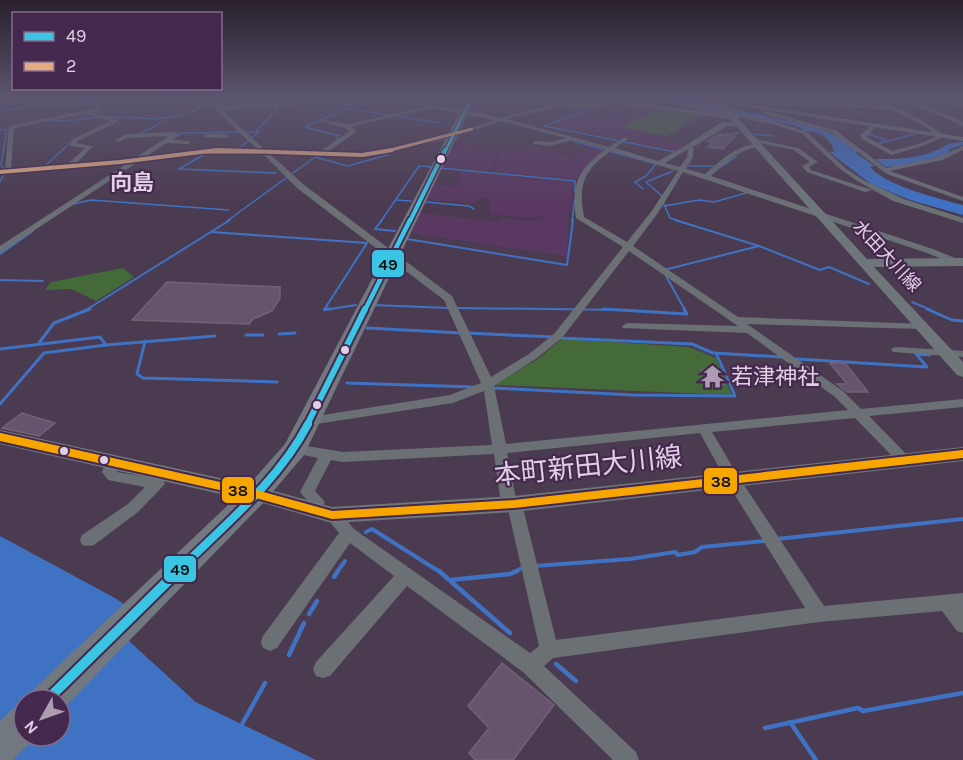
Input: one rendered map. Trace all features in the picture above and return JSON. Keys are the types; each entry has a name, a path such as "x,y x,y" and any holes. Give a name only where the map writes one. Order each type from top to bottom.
{"highway":[{"path":"59,688 256,494 295,449 453,132"},
{"path":"0,747 12,735"}],"main road":[{"path":"692,144 711,132"},
{"name":"水田大川線","path":"744,132 820,216 868,263 963,372"},
{"path":"918,132 961,138"},
{"path":"868,263 959,261"},
{"path":"0,437 256,494"},
{"name":"本町新田大川線","path":"256,494 323,512 512,504 963,453"}],"street":[{"path":"11,132 3,155 5,170 238,150 318,154 385,152 463,132"},
{"path":"72,164 90,146 72,145 75,140 91,132"},
{"path":"205,136 226,137 229,133 236,132"},
{"path":"242,132 300,186 392,253 448,298 487,385 499,449 549,650"},
{"path":"318,154 350,132"},
{"path":"803,132 851,174 901,201"},
{"path":"836,132 849,140 884,170 902,180 963,199"},
{"path":"865,132 862,135 864,138 891,153 921,145 942,136"},
{"path":"937,132 942,136"},
{"path":"549,138 556,133 586,145 706,177 959,261"},
{"path":"0,250 28,228 169,141 176,134 126,136 118,140"},
{"path":"139,140 147,135"},
{"path":"535,143 550,144 573,138"},
{"path":"706,177 736,152 748,146 750,139 796,149 815,162 805,166 809,171 963,221"},
{"path":"169,141 188,142"},
{"path":"623,141 588,167 579,180 580,218 628,246 839,394 903,459"},
{"path":"658,164 692,144"},
{"path":"310,421 453,399 487,385 558,336 654,213 690,157 692,144"},
{"path":"574,149 586,145"},
{"path":"884,170 940,159 963,148"},
{"path":"156,149 171,149"},
{"path":"735,320 921,326"},
{"path":"627,326 751,331"},
{"path":"897,350 963,354"},
{"path":"295,449 326,456 383,456 499,449 963,403"},
{"path":"704,429 733,480 819,614"},
{"path":"326,456 307,492 323,512 348,533 530,665 628,760"},
{"path":"88,540 133,508 158,484 113,476 109,472 112,461"},
{"path":"270,642 348,533"},
{"path":"322,669 406,575"},
{"path":"530,665 549,650 819,614 955,602 963,625"}],"shaded area":[{"path":"583,132 676,132 662,140 684,146 675,151"},
{"path":"467,144 497,151 489,171 443,167 450,149"},
{"path":"530,144 579,161 569,157 591,147 604,151 590,162 576,180 492,171 500,153"},
{"path":"462,171 573,182 572,211 568,211 567,262 565,256 410,233 421,213 500,222 503,218 530,221 547,217 490,214 489,198 478,199 474,203 427,200 434,184 456,187"}],"green space":[{"path":"649,132 673,132 667,136"},
{"path":"123,268 134,277 96,301 71,289 45,290 51,282"},
{"path":"562,339 689,347 716,358 732,395 495,385 539,358"}],"water":[{"path":"815,132 829,132 838,136 858,151 856,153 875,166 870,166 886,179 963,205 963,215 910,200 871,184 829,152 834,151 832,146"},
{"path":"963,142 963,145 950,149 948,153 918,163 886,167 875,159 919,156 948,144"},
{"path":"0,536 115,598 148,621 127,639 196,702 316,760 0,760"}],"pier":[{"path":"148,621 150,623 132,639 198,699 319,760 196,702 127,639"}],"building":[{"path":"719,134 735,136 723,149 708,147 713,142 708,141"},
{"path":"167,282 280,287 280,298 272,311 253,319 249,324 132,320"},
{"path":"830,363 845,363 868,392 847,392 837,384 847,384"},
{"name":"若津神社","path":"701,370 716,370 725,384 709,385"},
{"path":"22,413 55,423 39,436 2,428"},
{"path":"502,663 554,705 513,760 475,760 469,753 489,728 468,706"}],"waterway":[{"path":"0,182 5,172 1,165 6,132"},
{"path":"170,140 182,133 223,132"},
{"path":"237,150 258,132"},
{"path":"326,132 339,136 335,142"},
{"path":"545,132 550,134"},
{"path":"577,132 675,152"},
{"path":"726,138 726,134 739,133"},
{"path":"755,134 774,136"},
{"path":"869,134 888,141"},
{"path":"888,141 915,134"},
{"path":"46,165 73,140"},
{"path":"573,141 656,164 646,176 635,182 643,189"},
{"path":"876,144 888,141"},
{"path":"217,147 179,169 276,173"},
{"path":"227,221 315,157 348,166 390,154"},
{"path":"720,167 736,157"},
{"path":"4,170 85,163"},
{"path":"381,221 419,166 433,167"},
{"path":"689,166 715,166"},
{"path":"440,168 575,181 575,192"},
{"path":"662,196 646,182 673,171"},
{"path":"665,206 699,200 714,202 746,193 744,191"},
{"path":"572,221 575,199"},
{"path":"73,204 91,200 229,210"},
{"path":"396,200 411,201"},
{"path":"426,202 469,206 474,209"},
{"path":"663,202 665,206"},
{"path":"665,206 670,218 680,221"},
{"path":"86,310 230,220"},
{"path":"382,220 375,229 395,231"},
{"path":"407,239 567,265 573,220"},
{"path":"675,220 759,246"},
{"path":"0,254 33,231"},
{"path":"212,232 367,243 324,310 330,309"},
{"path":"668,269 759,246"},
{"path":"759,246 820,270 829,267 869,284"},
{"path":"666,276 685,310"},
{"path":"0,280 43,281"},
{"path":"912,302 931,310"},
{"path":"330,309 356,305"},
{"path":"372,305 449,308"},
{"path":"456,308 618,310"},
{"path":"39,343 54,323 90,309"},
{"path":"325,309 330,309"},
{"path":"603,309 618,310"},
{"path":"618,310 687,314 684,309"},
{"path":"927,309 952,320 963,321"},
{"path":"618,310 628,310"},
{"path":"367,328 461,333"},
{"path":"279,334 295,333"},
{"path":"467,333 554,337"},
{"path":"246,335 263,335"},
{"path":"145,342 215,336"},
{"path":"0,349 100,337 106,345"},
{"path":"560,338 692,344 716,353"},
{"path":"106,345 145,342"},
{"path":"145,342 137,374 143,378 277,382"},
{"path":"0,404 44,353 106,345"},
{"path":"493,388 634,395 735,396 716,353"},
{"path":"716,353 782,357"},
{"path":"797,359 927,367 916,354 930,355"},
{"path":"347,383 474,387"},
{"path":"777,539 963,519"},
{"path":"366,532 372,529 440,572"},
{"path":"534,566 630,559 675,552 678,555 695,552 702,547 765,541"},
{"path":"337,572 345,561"},
{"path":"514,572 524,567"},
{"path":"334,577 338,571"},
{"path":"439,571 510,633"},
{"path":"450,580 510,574 517,571"},
{"path":"309,614 317,601"},
{"path":"289,655 304,623"},
{"path":"556,664 576,681"},
{"path":"241,726 265,683"},
{"path":"790,723 858,708 863,711 963,693"},
{"path":"765,728 790,723"},
{"path":"790,723 816,760"}],"transit line":[{"name":"49","path":"59,688 256,494 295,449 454,132"},
{"name":"2","path":"0,172 120,162 217,150 362,155 398,149 459,132"},
{"name":"38","path":"0,437 256,494 332,515 514,504 963,454"}],"place":[{"name":"若津神社","path":"713,377"}],"district":[{"name":"向島","path":"132,183"}]}
